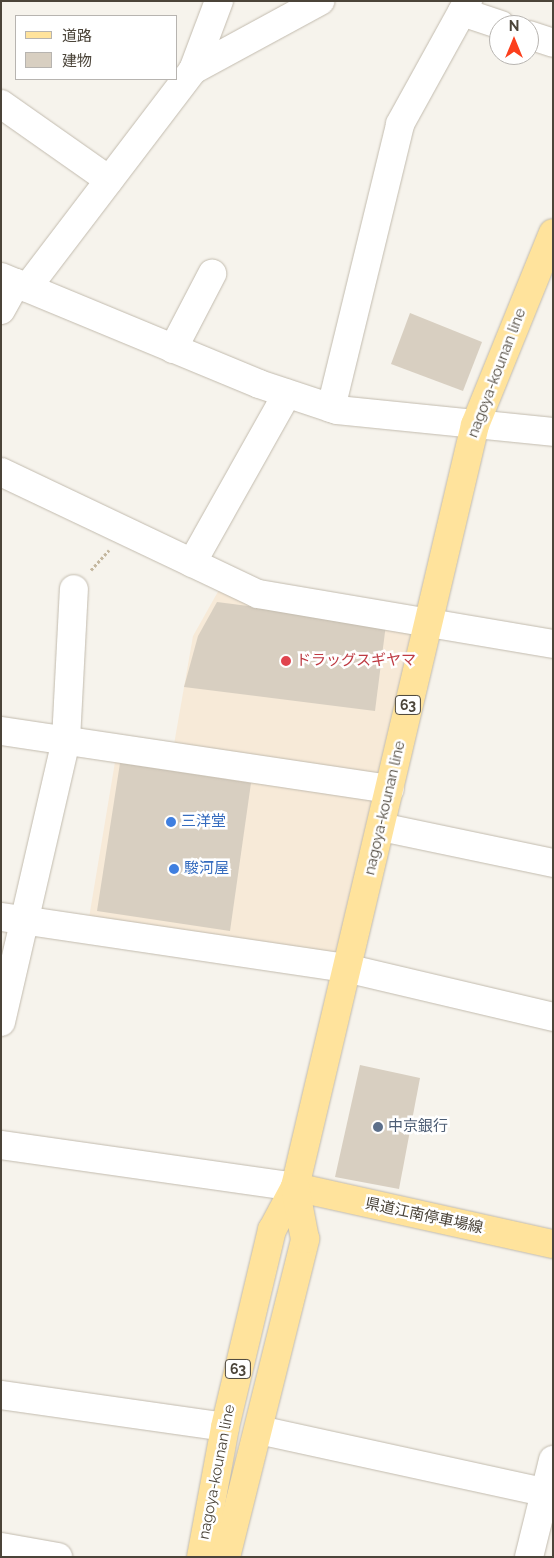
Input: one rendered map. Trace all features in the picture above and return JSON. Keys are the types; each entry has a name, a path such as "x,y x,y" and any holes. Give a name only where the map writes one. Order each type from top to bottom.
{"main road":[{"name":"nagoya-kounan line","path":"200,1557 224,1427 272,1230 295,1188 475,425 553,233"},
{"name":"nagoya-kounan line","path":"226,1557 306,1239 295,1188"},
{"name":"県道江南停車場線","path":"295,1188 553,1244"}],"street":[{"path":"1,310 15,282 109,180 193,70 219,1"},
{"path":"193,70 320,1"},
{"path":"331,408 400,124 465,6 489,19"},
{"path":"539,38 553,43"},
{"path":"1,104 109,180"},
{"path":"173,350 212,274"},
{"path":"15,282 173,350 287,394 331,408 553,432"},
{"path":"192,563 287,394"},
{"path":"1,472 258,594 553,644"},
{"path":"1,1022 13,919 66,740 74,589"},
{"path":"1,731 390,789"},
{"path":"381,827 553,863"},
{"path":"13,919 346,968 553,1017"},
{"path":"1,1145 295,1188"},
{"path":"1,1395 224,1427"},
{"path":"259,1430 549,1493"},
{"path":"529,1557 549,1493 553,1460"},
{"path":"1,1547 58,1557"}],"path":[{"path":"74,589 127,531"}],"shaded area":[{"path":"220,588 418,628 386,781 173,750 193,636"},
{"path":"116,756 377,794 337,958 89,918"}],"building":[{"path":"410,313 482,342 463,391 391,364"},
{"name":"ドラッグスギヤマ","path":"217,602 386,624 375,711 184,687 198,636"},
{"path":"120,763 251,783 230,931 97,911"},
{"name":"中京銀行","path":"360,1065 420,1078 399,1189 335,1177"}],"place":[{"name":"ドラッグスギヤマ","path":"286,661"},
{"name":"三洋堂","path":"171,822"},
{"name":"駿河屋","path":"174,869"},
{"name":"中京銀行","path":"378,1127"}]}
